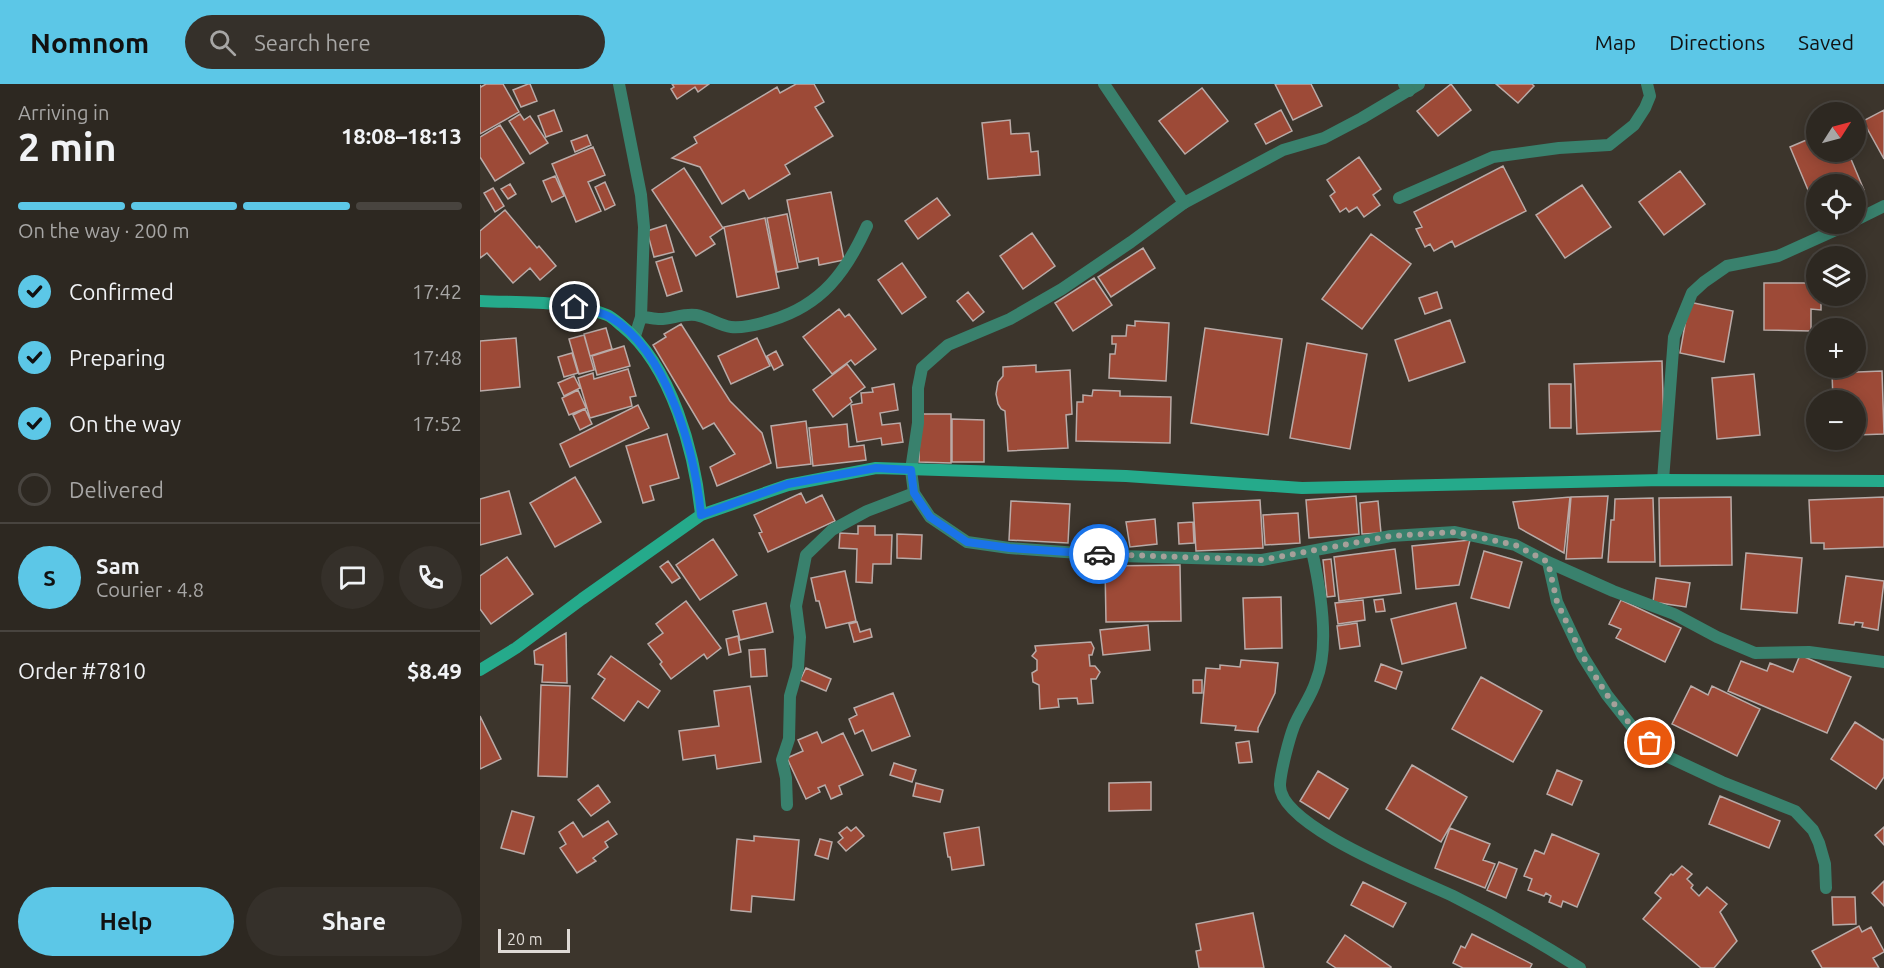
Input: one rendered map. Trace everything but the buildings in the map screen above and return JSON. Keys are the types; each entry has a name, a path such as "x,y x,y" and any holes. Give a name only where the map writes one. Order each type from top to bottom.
{"street":[{"path":"619,84 641,195 644,227 641,317 635,336"},
{"path":"1104,84 1184,203"},
{"path":"1399,198 1493,157 1559,148 1609,145 1634,125 1645,108 1650,96 1647,84"},
{"path":"1410,86 1362,118 1324,138 1283,150 1184,203 1062,289 1010,319 948,345 922,368 918,388 918,423 911,470 914,493 930,517 967,542 1010,548 1120,556 1262,560 1391,536 1455,532 1515,545 1613,591 1674,614 1717,637 1755,652 1809,652 1884,662"},
{"path":"1866,215 1884,206"},
{"path":"641,317 660,319 694,315 730,327 760,324 792,313 826,291 842,273 867,226"},
{"path":"1663,480 1674,338 1692,293 1727,266 1778,255 1826,234"},
{"path":"480,301 575,307 609,316 635,336 653,360 684,430 698,482 701,515"},
{"path":"480,670 516,648 701,515 788,484 876,468 1126,476 1302,488 1663,480 1884,482"},
{"path":"787,805 786,778 782,760 789,739 790,696 798,669 800,637 796,606 806,555 832,530 867,511 914,493"},
{"path":"1312,551 1321,606 1323,659 1317,681 1294,727 1279,785 1283,798 1293,811 1324,833 1378,863 1452,896 1539,942 1580,968"},
{"path":"1548,562 1557,602 1582,655 1607,695 1637,733 1662,754 1722,782 1795,811 1813,830 1819,843 1825,864 1826,888"}],"way so far":[{"path":"1099,554 1262,560 1391,536 1455,532 1515,545 1548,562 1557,602 1582,655 1607,695 1637,733 1650,743"}],"route":[{"path":"575,307 609,316 635,336 653,360 684,430 698,482 701,515 788,484 876,468 911,470 914,493 930,517 967,542 1010,548 1099,554"}]}
